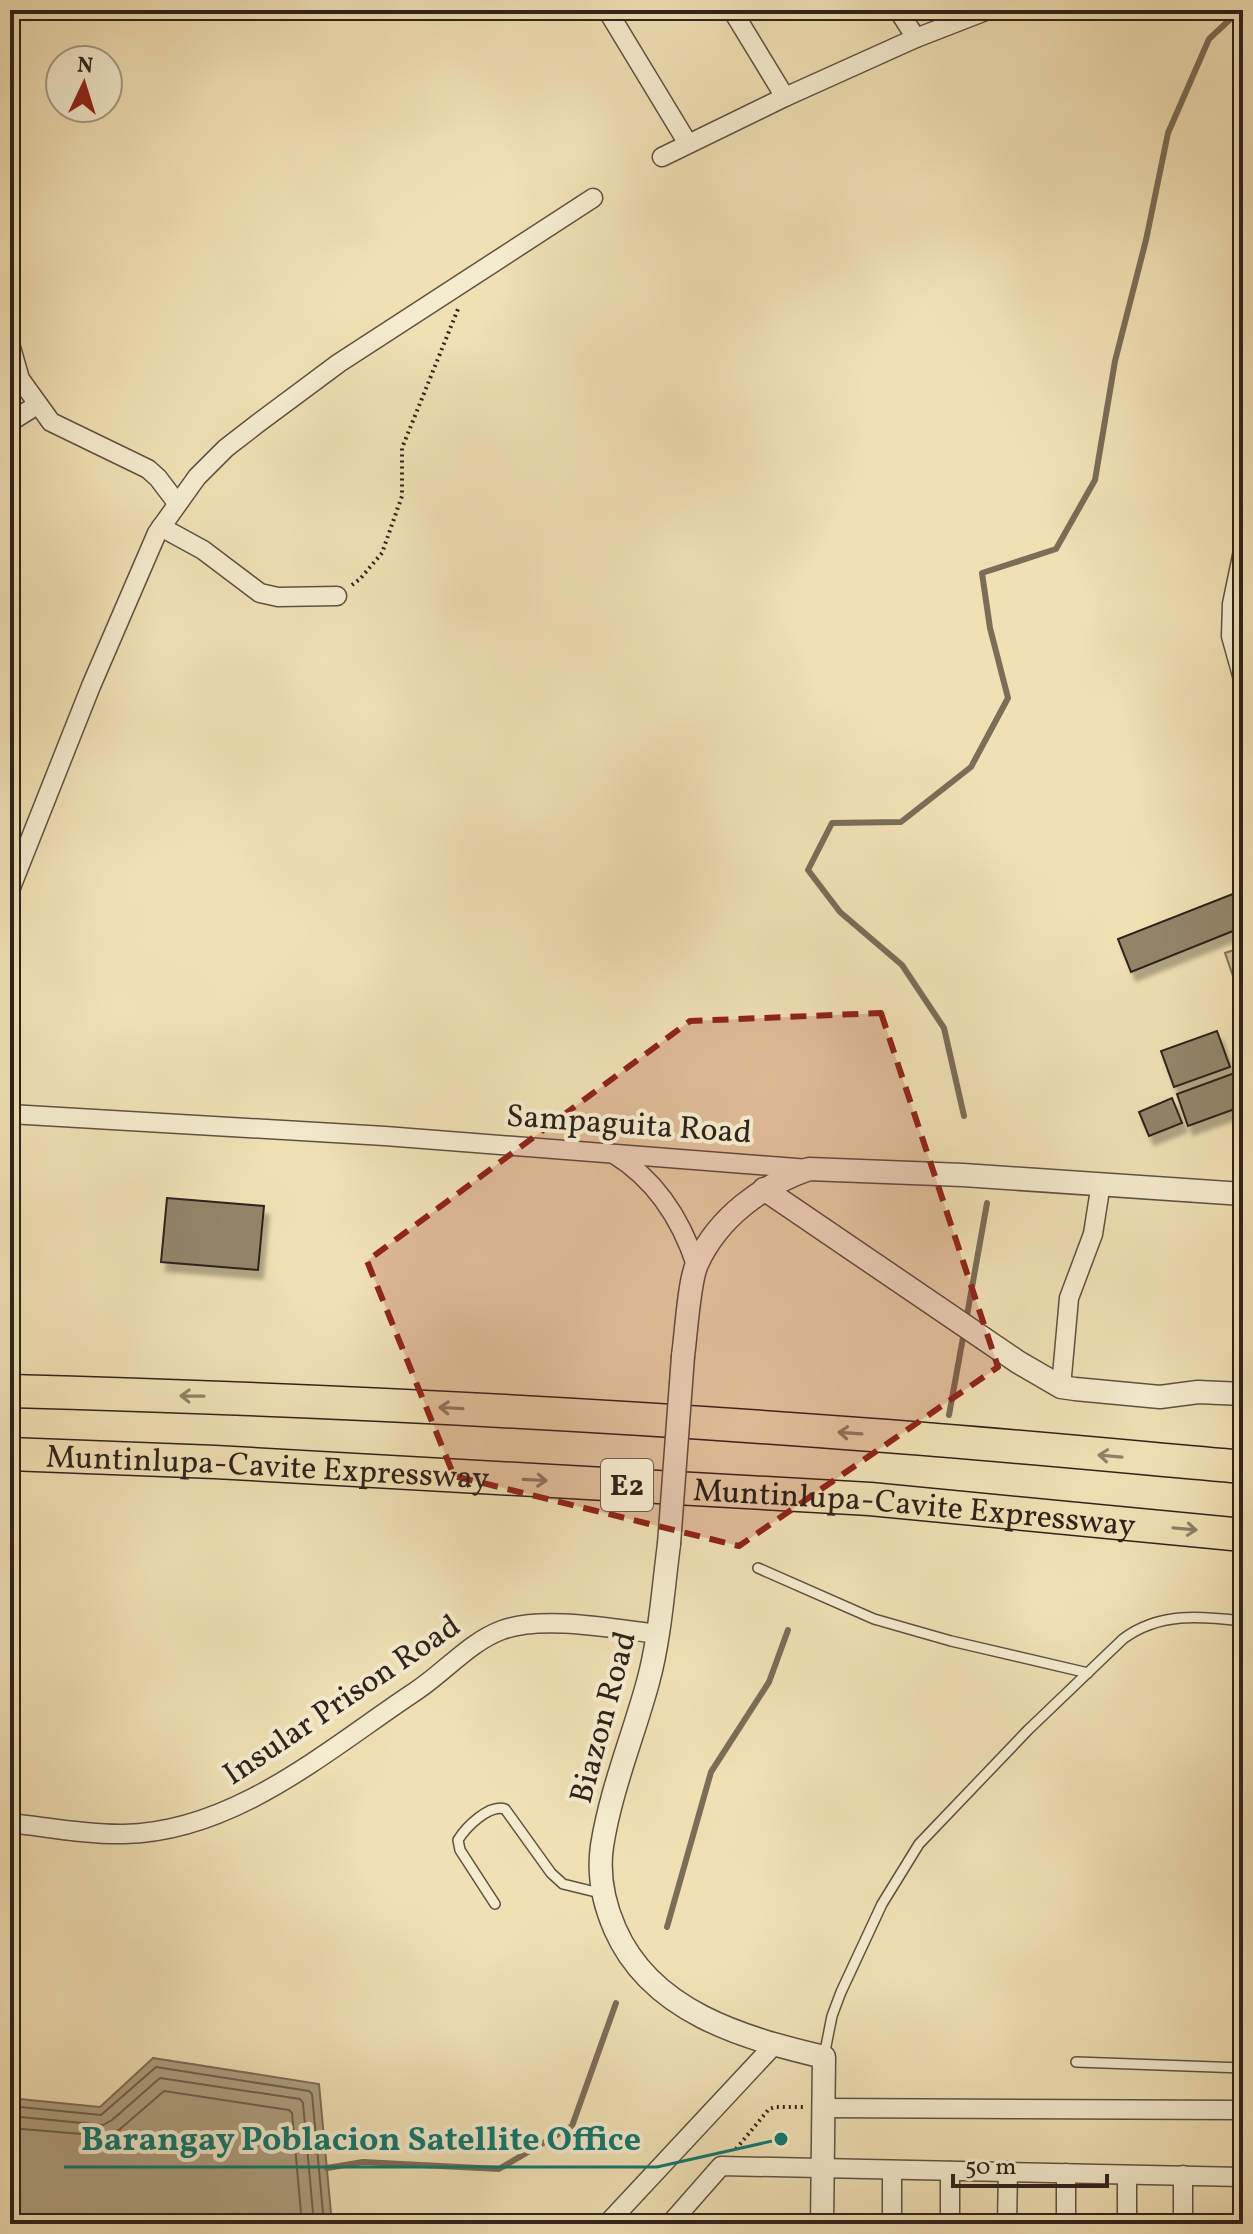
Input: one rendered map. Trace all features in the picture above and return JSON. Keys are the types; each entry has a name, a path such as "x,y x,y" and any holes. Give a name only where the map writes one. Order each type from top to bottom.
{"highway":[{"name":"Muntinlupa-Cavite Expressway","path":"10,1391 207,1396 481,1410 872,1435 1243,1467"},
{"name":"Muntinlupa-Cavite Expressway","path":"10,1454 231,1463 870,1499 1243,1535"}],"street":[{"path":"607,10 687,142"},
{"path":"732,10 785,97"},
{"path":"898,10 916,38"},
{"path":"662,157 687,142 785,97 916,38 988,10"},
{"path":"10,890 91,686 161,527 197,477 226,448 269,414 377,337 593,198"},
{"path":"10,344 20,379 51,422 148,469 177,503"},
{"path":"10,422 37,405"},
{"path":"161,527 203,550 260,593 278,597 337,596"},
{"path":"1243,551 1232,604 1231,636 1243,679"},
{"name":"Sampaguita Road","path":"10,1114 611,1152 809,1169 1101,1183 1243,1194"},
{"name":"Biazon Road","path":"611,1152 647,1178 661,1196 687,1236 696,1265"},
{"name":"Biazon Road","path":"809,1169 764,1189 715,1236 696,1265 683,1356 669,1544 658,1634 648,1681 618,1773 600,1867 609,1915 623,1947 646,1977 674,2001 740,2034 824,2057"},
{"path":"1061,1387 1069,1298 1075,1275 1093,1234 1101,1183"},
{"path":"764,1189 911,1291 1061,1387 1160,1397 1198,1392 1243,1394"},
{"name":"Insular Prison Road","path":"10,1823 124,1834 170,1829 217,1816 269,1789 421,1688 500,1630 532,1622 658,1634"},
{"path":"607,2224 774,2045"},
{"path":"822,2224 824,2057"},
{"path":"822,2108 1243,2110"},
{"path":"670,2224 721,2166 1243,2177"},
{"path":"892,2170 892,2224"},
{"path":"950,2171 950,2224"},
{"path":"1007,2224 1008,2171"},
{"path":"1066,2173 1066,2224"},
{"path":"1127,2175 1127,2224"},
{"path":"1183,2175 1183,2224"}],"lane":[{"path":"758,1568 813,1594 910,1630 1088,1673"},
{"path":"824,2057 832,2016 841,1992 882,1904 919,1844 1018,1740 1140,1626 1173,1618 1208,1617 1243,1621"},
{"path":"495,1904 460,1850 458,1840 491,1809 499,1807 505,1809 551,1873 563,1884 604,1894"},
{"path":"1076,2062 1243,2068"}],"path":[{"path":"337,596 360,579 382,553 402,496 404,440 470,280"},
{"path":"721,2166 769,2109 822,2108"}],"highlighted area":[{"path":"881,1013 998,1367 739,1546 454,1476 367,1261 690,1021"}],"shaded area":[{"path":"1243,947 1243,1005 1225,953"}],"water":[{"path":"153,2058 319,2084 332,2224 10,2224 10,2098 100,2107"}],"building":[{"path":"1243,890 1243,927 1131,972 1118,939"},
{"path":"1217,1031 1230,1067 1174,1087 1161,1051"},
{"path":"1243,1070 1243,1106 1188,1126 1177,1094"},
{"path":"1172,1098 1182,1123 1149,1136 1139,1112"},
{"path":"167,1198 264,1206 258,1270 161,1262"}],"waterway":[{"path":"964,1116 944,1028 902,965 840,912 808,870 832,823 901,822 971,767 1008,698 990,628 982,573 1056,549 1095,480 1115,361 1146,240 1168,133 1209,39 1240,10"},
{"path":"966,1321 987,1203"},
{"path":"949,1415 964,1332"},
{"path":"667,1927 711,1772 769,1682 788,1630"},
{"path":"327,2168 363,2162 499,2169 572,2126 616,2003"}],"place":[{"name":"Barangay Poblacion Satellite Office","path":"781,2139"}]}
